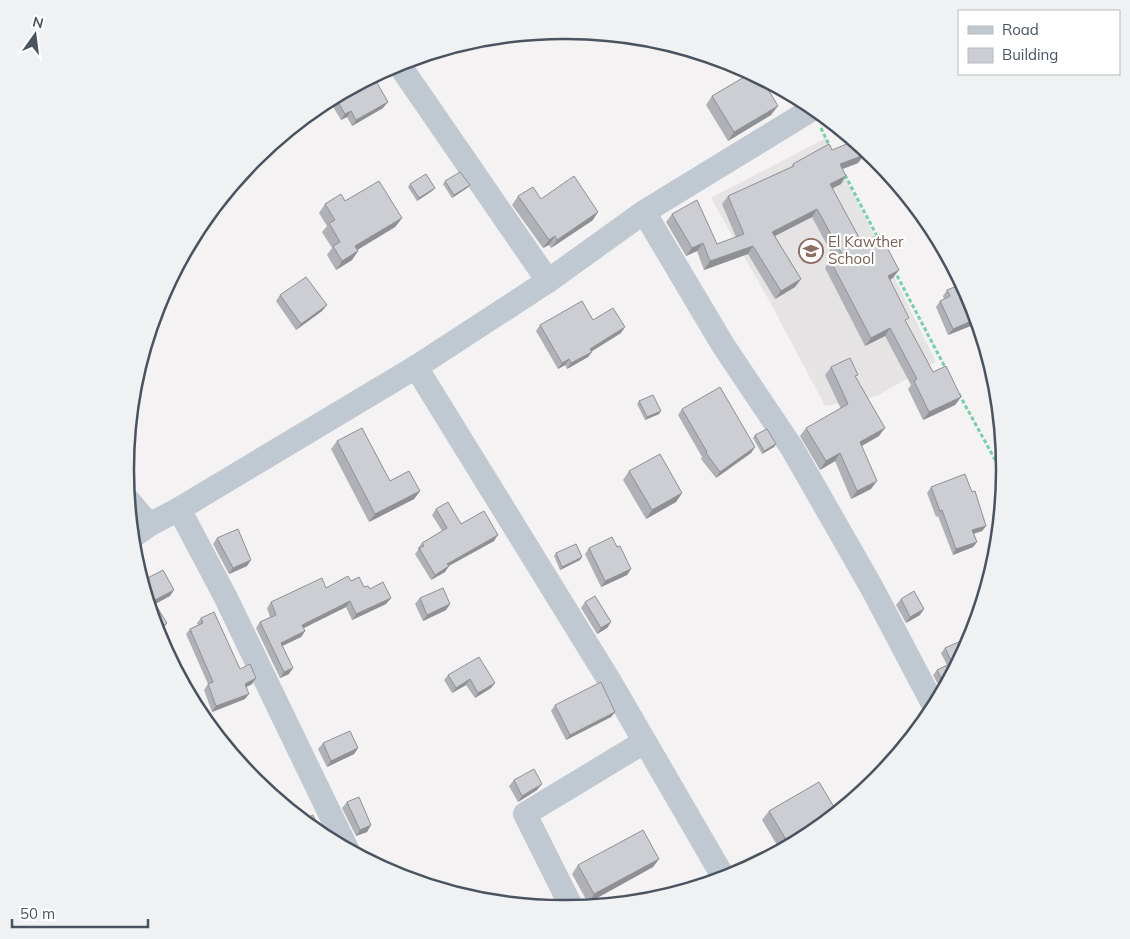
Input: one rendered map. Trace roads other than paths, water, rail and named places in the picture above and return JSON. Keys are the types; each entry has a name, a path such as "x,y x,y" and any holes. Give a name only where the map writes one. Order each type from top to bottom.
{"street":[{"path":"403,71 548,281"},
{"path":"140,531 416,367 548,281 644,212 807,113"},
{"path":"644,212 723,345 792,448 872,588 930,698"},
{"path":"416,367 609,680 720,871"},
{"path":"179,509 225,596 342,838"},
{"path":"568,900 525,814 644,742"}],"place":[{"name":"El Kawther School","path":"811,251"}]}
